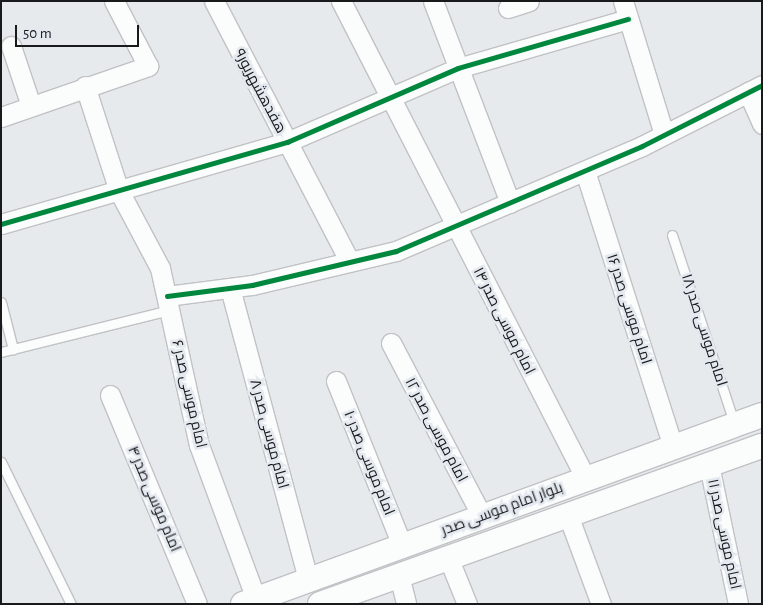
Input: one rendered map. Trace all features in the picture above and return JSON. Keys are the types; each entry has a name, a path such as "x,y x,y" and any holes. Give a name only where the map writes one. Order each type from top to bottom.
{"street":[{"name":"هفدهشهریور۹","path":"214,1 349,260"},
{"name":"امام موسی صدر ۱۴","path":"341,1 586,479"},
{"path":"433,1 510,203"},
{"path":"508,8 529,1"},
{"path":"623,1 664,134"},
{"path":"1,117 85,86 148,66 115,2"},
{"path":"1,224 287,142 458,68 628,20"},
{"path":"10,46 32,106"},
{"name":"امام موسی صدر ۶","path":"85,86 119,191 160,268 199,445 249,601"},
{"path":"169,303 349,260 396,251 585,171 755,88 762,124"},
{"name":"امام موسی صدر ۱۶","path":"585,171 673,447"},
{"name":"امام موسی صدر ۸","path":"230,288 308,580"},
{"name":"امام موسی صدر ۱۲","path":"391,343 482,516"},
{"name":"امام موسی صدر ۱۰","path":"336,381 402,545"},
{"name":"امام موسی صدر ۴","path":"110,395 197,604"},
{"name":"بلوار امام موسی صدر","path":"249,601 762,415"},
{"name":"بلوار امام موسی صدر","path":"320,604 357,589 762,446"},
{"name":"امام موسی صدر ۱۱","path":"710,465 738,604"},
{"path":"568,515 601,604"},
{"path":"448,557 467,604"},
{"path":"348,565 357,589"},
{"path":"398,575 406,604"}],"lane":[{"name":"امام موسی صدر ۱۸","path":"672,235 735,425"},
{"path":"1,302 13,350"},
{"path":"1,352 169,303"},
{"path":"1,462 71,604"}],"cycle path":[{"path":"1,224 287,142 458,68 628,19"},
{"path":"167,296 252,285 396,251 642,146 762,85"}]}
